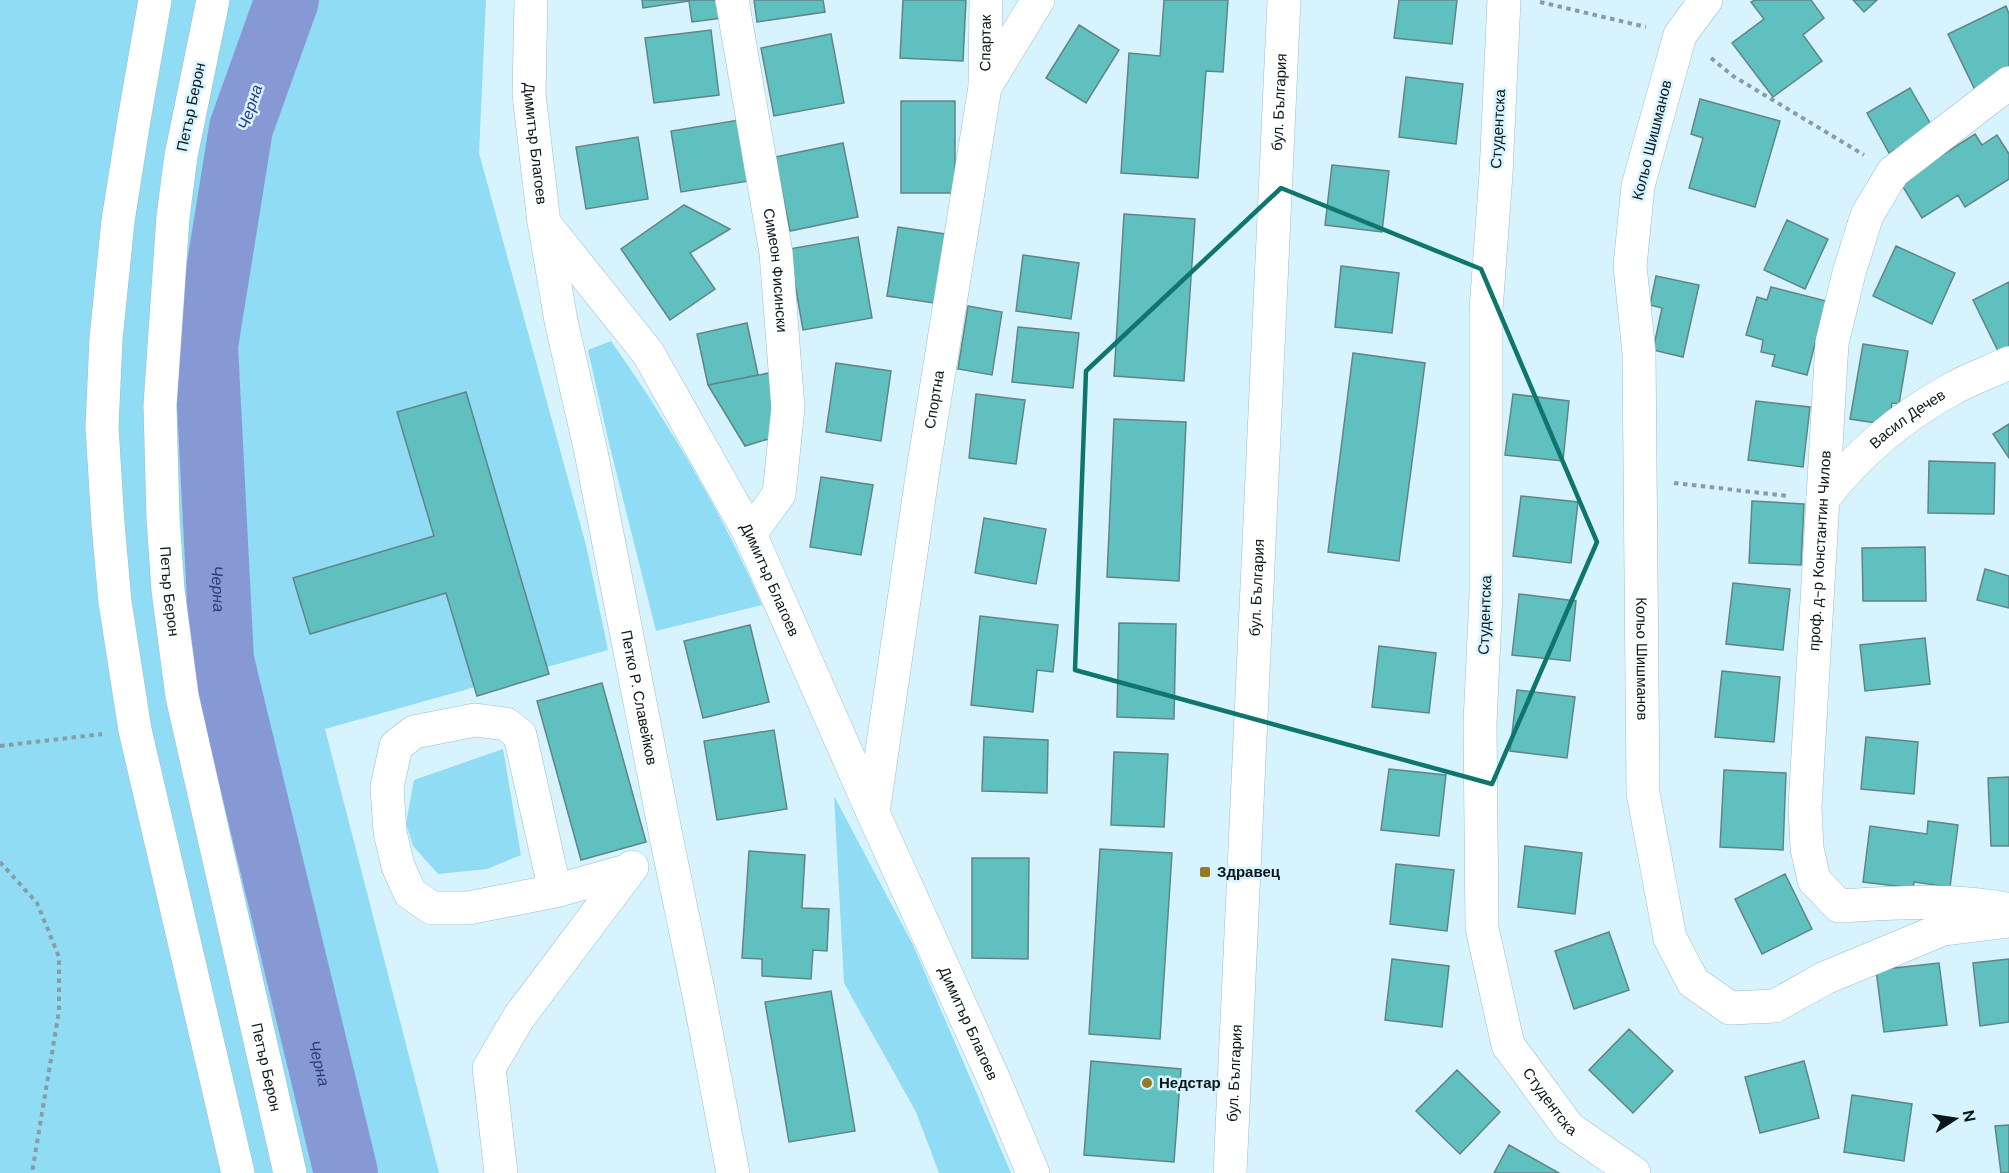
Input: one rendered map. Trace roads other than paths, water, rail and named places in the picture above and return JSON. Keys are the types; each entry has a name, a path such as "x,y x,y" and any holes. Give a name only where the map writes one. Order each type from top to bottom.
{"street":[{"path":"155,0 118,221 106,339 102,427 116,602 135,730 238,1173"},
{"name":"Петър Берон","path":"213,0 181,156 173,217 160,405 163,518 168,590 182,696 290,1173"},
{"name":"Димитър Благоев","path":"531,0 529,94 544,223 648,353 750,534 990,1071 1033,1173"},
{"name":"Симеон Фисински","path":"732,0 776,253 788,408 779,494 750,534"},
{"name":"Спартак","path":"985,87 986,0"},
{"name":"Спортна","path":"873,813 922,470 985,87 1038,0"},
{"name":"бул. България","path":"1230,1173 1284,0"},
{"name":"Студентска","path":"1504,0 1496,174 1486,310 1486,594 1480,723 1482,928 1508,1045 1569,1128 1634,1173"},
{"name":"Кольо Шишманов","path":"1706,0 1680,35 1638,186 1630,266 1639,352 1643,793 1670,938 1693,982 1730,1008 1775,1006 1825,978 1943,929 2009,921"},
{"name":"проф. д-р Константин Чилов","path":"2009,82 1893,172 1867,215 1850,273 1832,343 1805,807 1807,848 1814,880 1839,906 1927,902 1979,904 2009,910"},
{"name":"Петко Р. Славейков","path":"544,223 561,321 591,452 733,1173"},
{"name":"Васил Дечев","path":"1822,499 1843,472 1905,417 1952,389 2009,363"},
{"path":"555,891 520,735 506,724 475,720 414,732 396,746 387,787 390,832 398,866 410,893 432,908 468,908 555,891 627,871 668,846"},
{"path":"501,1173 489,1068 519,1017 627,871"}],"waterway":[{"name":"Черна","path":"287,0 241,128 206,346 222,660 346,1173"},
{"path":"198,663 222,660"}],"place":[{"name":"Здравец","path":"1205,872"},
{"name":"Недстар","path":"1147,1083"}]}
